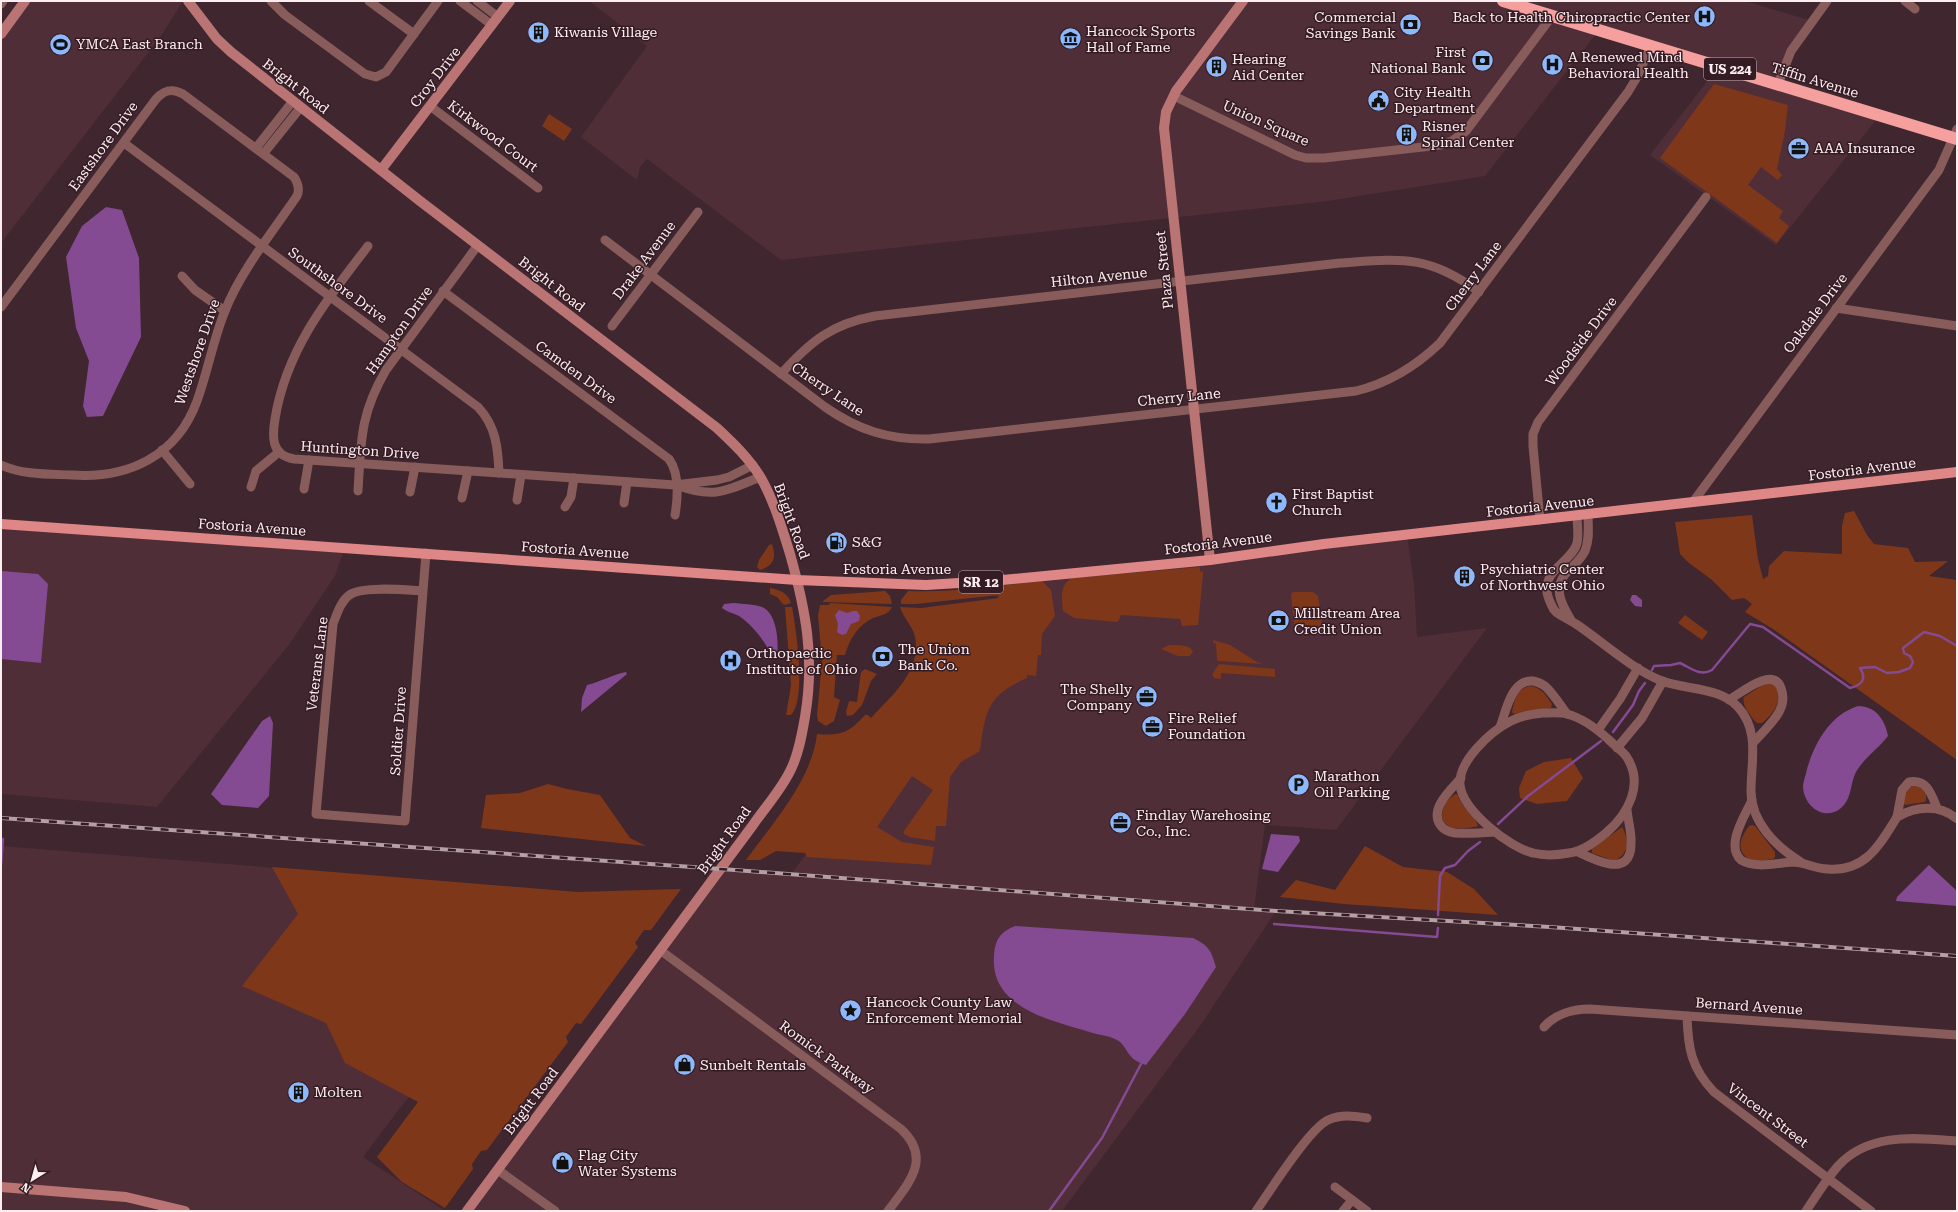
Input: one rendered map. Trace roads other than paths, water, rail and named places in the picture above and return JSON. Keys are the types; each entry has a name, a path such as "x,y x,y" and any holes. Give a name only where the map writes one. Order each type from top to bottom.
{"highway":[{"name":"Tiffin Avenue","path":"1503,1 1778,84 1956,135"}],"main road":[{"path":"1,34 25,1"},
{"name":"Bright Road","path":"188,1 217,39 231,52 381,170 717,428 753,465 760,477 780,520 797,580 807,626 810,677 803,728 794,761 774,796 467,1211"},
{"name":"Croy Drive","path":"381,170 510,1"},
{"name":"Plaza Street","path":"1210,560 1164,140 1165,117 1174,96 1243,1"},
{"name":"Fostoria Avenue","path":"1,524 797,580 897,585 944,584 1210,560 1324,544 1957,472"},
{"path":"1,1187 126,1197 184,1211"}],"street":[{"path":"271,1 285,15 370,77 376,77 386,72 438,1"},
{"path":"369,1 414,34"},
{"path":"460,1 495,21"},
{"path":"476,1 495,21"},
{"path":"1778,84 1791,51 1827,1"},
{"path":"1904,1 1915,9"},
{"name":"Union Square","path":"1174,96 1284,150 1306,158 1324,158 1441,145 1457,138 1466,130 1552,16"},
{"name":"Cherry Lane","path":"605,240 825,407 850,423 871,432 905,439 928,439 1356,391 1389,380 1409,369 1428,355 1440,343 1628,92 1637,77 1651,46"},
{"name":"Eastshore Drive","path":"1,308 156,99 165,91 172,90 183,94 260,151"},
{"path":"260,151 297,104"},
{"name":"Kirkwood Court","path":"430,106 538,188"},
{"name":"Oakdale Drive","path":"1694,502 1939,170 1956,135"},
{"name":"Southshore Drive","path":"124,143 262,247 470,399 482,411 491,425 497,440 499,473"},
{"name":"Westshore Drive","path":"1,466 30,473 93,477 104,476 137,466 162,450 181,430 193,411 224,311 262,247 298,196 299,190 294,177 260,151"},
{"name":"Woodside Drive","path":"1540,520 1533,446 1534,434 1538,422 1706,197"},
{"name":"Drake Avenue","path":"612,326 698,212"},
{"name":"Hampton Drive","path":"358,491 361,436 370,402 386,370 401,348 478,245"},
{"path":"251,487 256,471 278,452 274,444 272,433 276,410 285,377 307,330 330,296 368,246"},
{"name":"Hilton Avenue","path":"781,374 802,351 820,336 841,325 863,318 1340,263 1404,259 1426,263 1448,271 1479,292"},
{"path":"182,276 195,290 224,311"},
{"name":"Camden Drive","path":"443,291 661,452 672,464 675,470 678,499 675,515"},
{"path":"1836,308 1957,326"},
{"path":"162,450 190,484"},
{"name":"Huntington Drive","path":"278,452 288,458 309,460 676,485 718,480 753,465"},
{"path":"304,489 309,460"},
{"path":"410,492 415,467"},
{"path":"462,498 468,471"},
{"path":"517,500 521,475"},
{"name":"Huntington Drive","path":"676,485 692,491 715,493 760,477"},
{"path":"565,507 571,498 574,478"},
{"path":"624,503 627,482"},
{"path":"1571,620 1560,600 1558,588 1563,577 1586,550 1589,538 1588,514"},
{"path":"1577,515 1577,542 1572,552 1552,572 1548,588 1549,600 1555,611 1571,620 1638,668 1663,681 1718,694 1738,707 1746,718 1752,733 1752,800 1767,834 1783,850 1801,862 1818,868 1829,870 1844,868 1856,864 1872,854 1897,817 1902,790 1909,782 1920,782 1925,784 1931,793 1936,808"},
{"name":"Soldier Drive","path":"316,814 405,821 426,553"},
{"name":"Veterans Lane","path":"316,814 333,624 338,610 351,594 369,590 423,591"},
{"path":"1598,730 1620,699 1638,668"},
{"path":"1729,700 1764,680 1772,679 1779,683 1783,694 1780,711 1753,743"},
{"path":"1500,727 1512,694 1519,685 1524,682 1536,681 1546,687 1567,714 1598,730 1628,761 1634,777 1634,788 1627,810 1613,827 1578,852 1559,855 1534,853 1512,844 1496,832 1473,810 1464,796 1460,786 1465,765 1475,751 1500,727 1531,714 1567,714"},
{"path":"1617,748 1642,718 1663,681"},
{"path":"1461,778 1440,804 1437,815 1440,825 1444,829 1455,833 1496,832"},
{"path":"1752,800 1736,839 1734,848 1738,857 1744,862 1755,865 1801,862"},
{"path":"1897,817 1917,809 1936,808 1951,814 1957,819"},
{"path":"1578,852 1610,866 1616,865 1625,860 1631,850 1632,845 1627,810"},
{"name":"Romick Parkway","path":"660,950 901,1130 909,1138 916,1155 914,1173 888,1211"},
{"name":"Bernard Avenue","path":"1544,1027 1557,1016 1574,1010 1584,1009 1957,1035"},
{"name":"Vincent Street","path":"1687,1016 1691,1054 1694,1065 1707,1084 1723,1100 1871,1211"},
{"path":"1256,1211 1314,1131 1328,1120 1348,1115 1367,1118"},
{"path":"1806,1211 1839,1166 1856,1152 1868,1145 1883,1140 1908,1139 1957,1141"},
{"path":"498,1170 554,1211"},
{"path":"1335,1187 1367,1211"},
{"path":"1343,1211 1352,1200"}],"waterway":[{"path":"1652,670 1654,666 1680,663 1703,673 1708,672 1712,670 1750,624 1763,627 1850,688 1858,685 1862,681 1863,675 1860,668 1875,667 1887,673 1899,672 1910,668 1913,662 1910,656 1904,653 1903,648 1924,632 1940,636 1957,646"},
{"path":"1613,732 1633,705 1639,691 1645,683"},
{"path":"1498,824 1528,796 1601,741"},
{"path":"1,865 3,839"},
{"path":"1438,915 1440,876 1445,868 1455,865 1468,851 1480,842"},
{"path":"1274,924 1437,937 1438,928"},
{"path":"1049,1211 1102,1138 1141,1064"}],"railway":[{"path":"1,818 735,870 1276,911 1550,927 1957,956"}],"place":[{"name":"Back to Health Chiropractic Center","path":"1705,17"},
{"name":"Commercial Savings Bank","path":"1411,25"},
{"name":"Kiwanis Village","path":"538,32"},
{"name":"Hancock Sports Hall of Fame","path":"1070,39"},
{"name":"YMCA East Branch","path":"60,44"},
{"name":"First National Bank","path":"1482,60"},
{"name":"A Renewed Mind Behavioral Health","path":"1552,65"},
{"name":"Hearing Aid Center","path":"1217,67"},
{"name":"City Health Department","path":"1378,100"},
{"name":"Risner Spinal Center","path":"1406,134"},
{"name":"AAA Insurance","path":"1799,148"},
{"name":"First Baptist Church","path":"1276,502"},
{"name":"S&G","path":"836,542"},
{"name":"Psychiatric Center of Northwest Ohio","path":"1464,577"},
{"name":"Millstream Area Credit Union","path":"1279,621"},
{"name":"The Union Bank Co.","path":"882,657"},
{"name":"Orthopaedic Institute of Ohio","path":"730,661"},
{"name":"The Shelly Company","path":"1147,697"},
{"name":"Fire Relief Foundation","path":"1153,726"},
{"name":"Marathon Oil Parking","path":"1299,784"},
{"name":"Findlay Warehosing Co., Inc.","path":"1121,823"},
{"name":"Hancock County Law Enforcement Memorial","path":"850,1010"},
{"name":"Sunbelt Rentals","path":"684,1065"},
{"name":"Molten","path":"299,1092"},
{"name":"Flag City Water Systems","path":"562,1163"}]}
